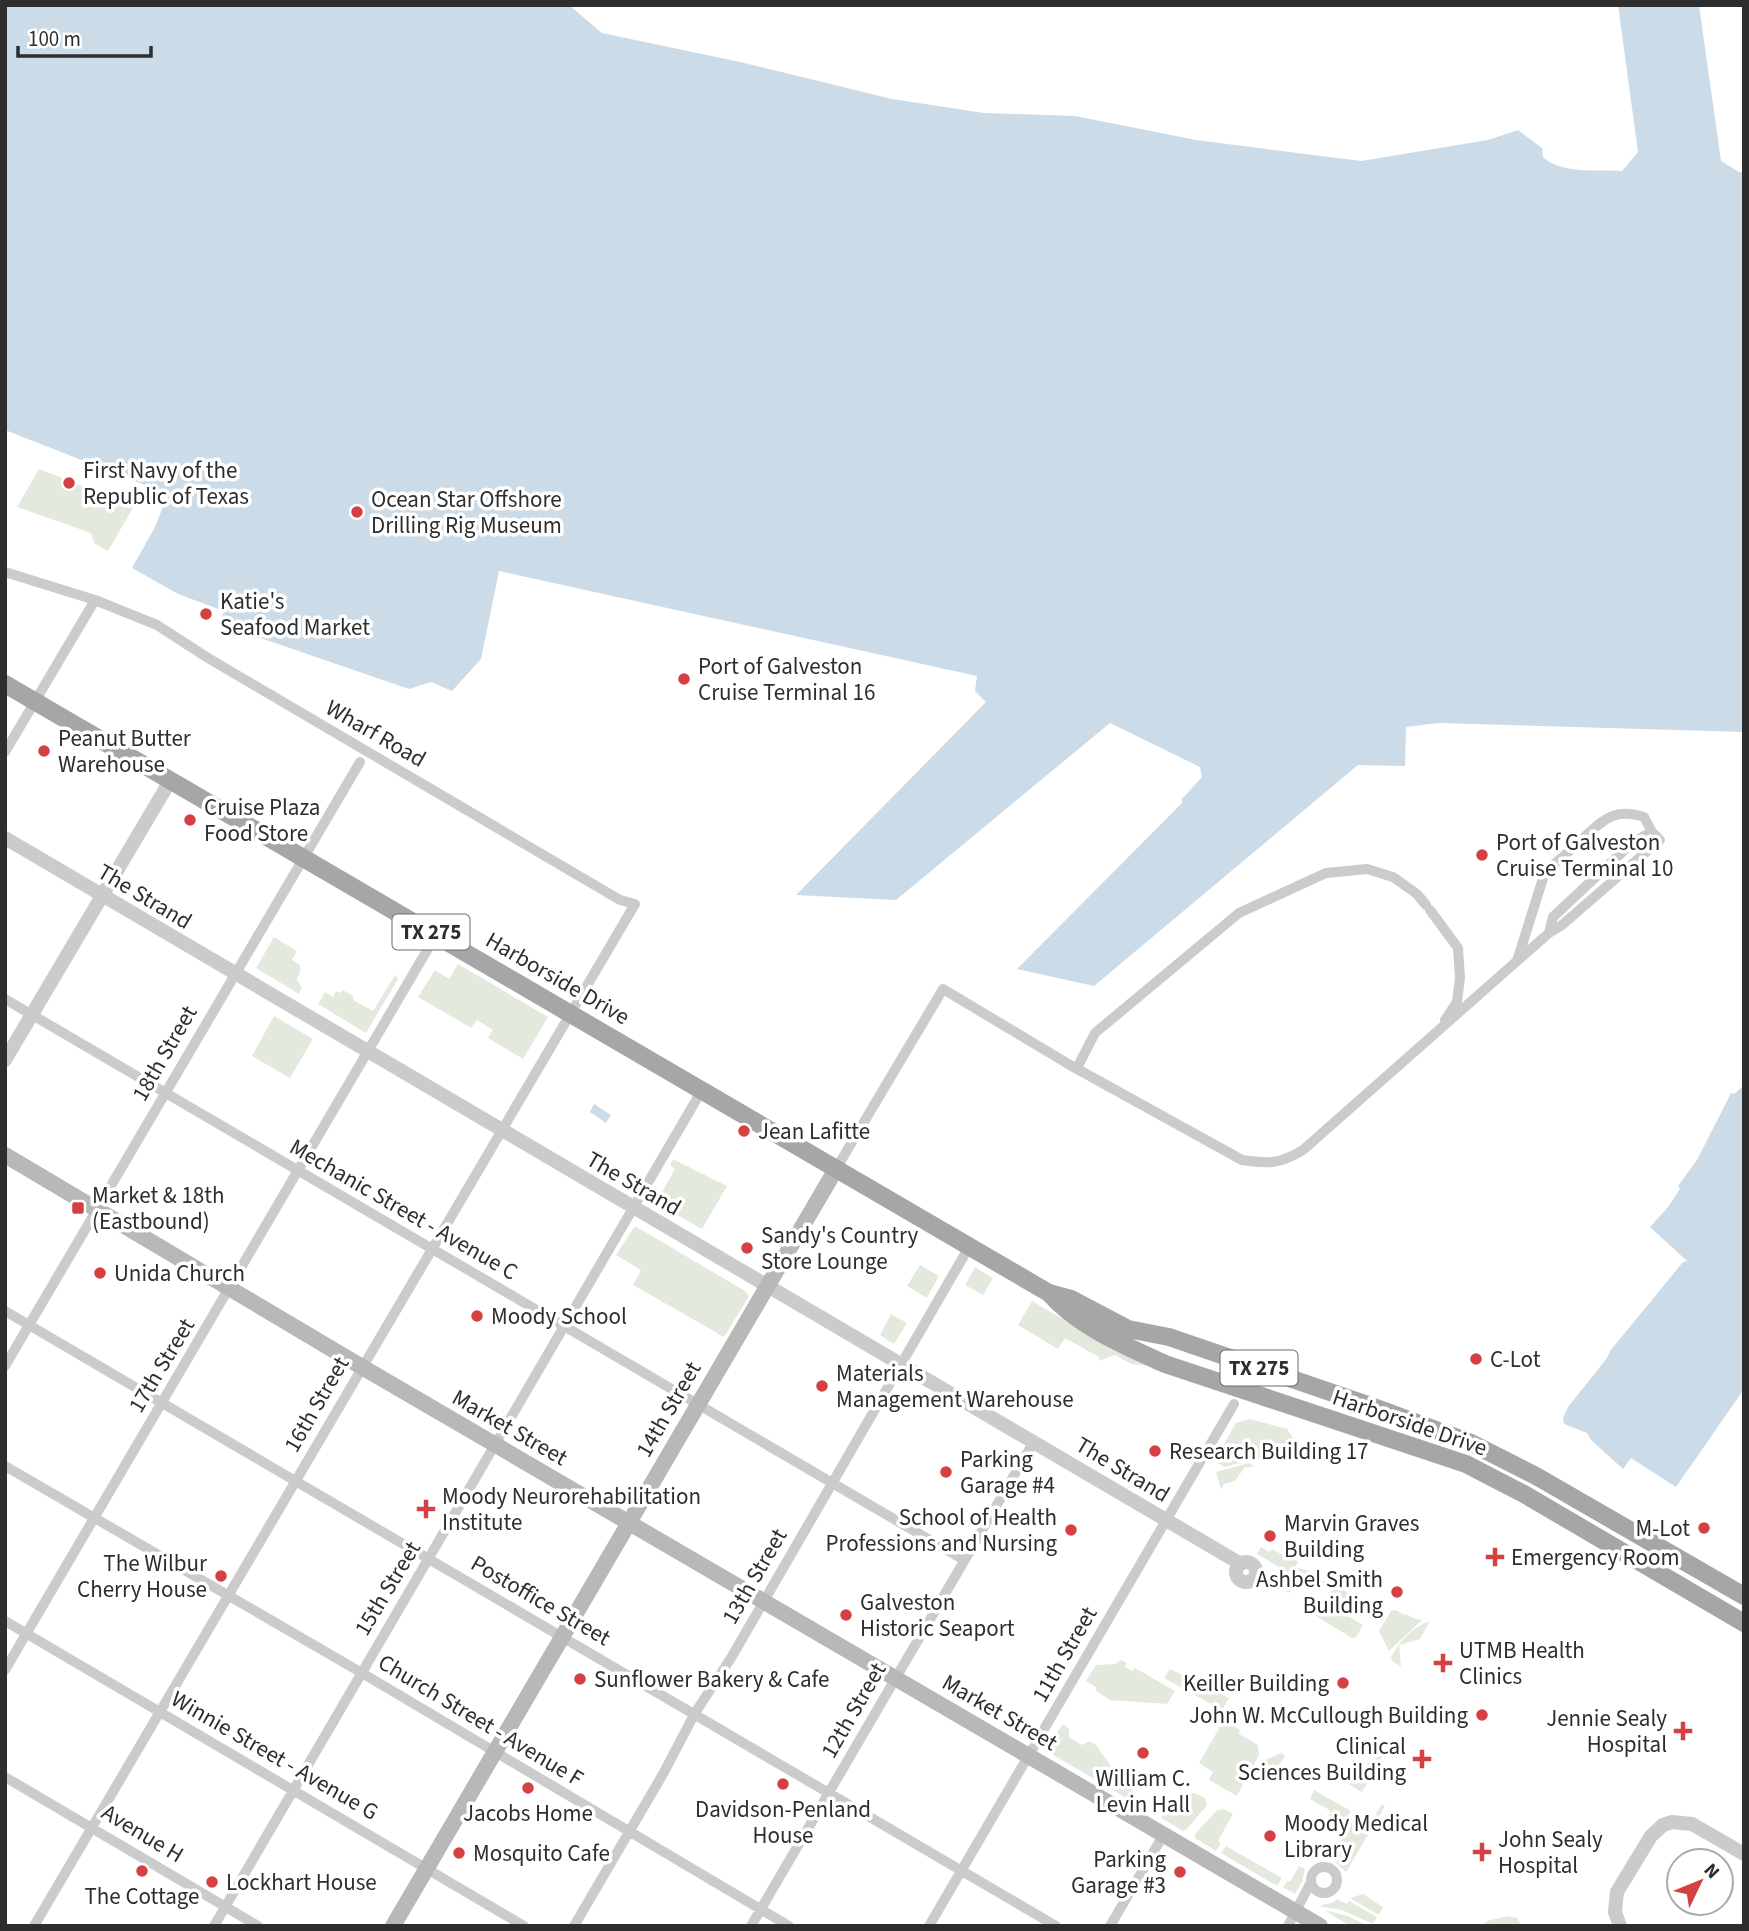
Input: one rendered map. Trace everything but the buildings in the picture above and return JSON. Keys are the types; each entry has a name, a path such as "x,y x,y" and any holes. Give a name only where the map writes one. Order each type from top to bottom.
{"main road":[{"name":"Harborside Drive","path":"5,684 1049,1293 1071,1299 1128,1328 1169,1337 1471,1443 1536,1476 1740,1594"},
{"name":"Market Street","path":"5,1155 230,1290 1164,1834 1293,1919 1321,1926"},
{"name":"14th Street","path":"393,1926 836,1169"},
{"name":"Harborside Drive","path":"1049,1293 1065,1311 1124,1345 1165,1364 1466,1464 1524,1493 1744,1623"},
{"path":"1358,1430 1368,1405"},
{"path":"1466,1464 1471,1443"},
{"path":"1582,1529 1591,1508"},
{"path":"1724,1611 1740,1594"}],"street":[{"name":"Wharf Road","path":"5,572 95,600 157,625 208,658 620,900 635,904"},
{"path":"5,752 95,600"},
{"name":"18th Street","path":"5,1366 360,762"},
{"path":"5,1060 170,780"},
{"path":"1437,1032 1457,1002 1460,978 1458,948 1417,894 1393,877 1367,869 1326,873 1239,913 1095,1033 1077,1068 1242,1160 1264,1163 1285,1161 1303,1150 1437,1032 1517,961 1549,933 1562,925 1656,836 1644,817 1631,813 1609,815 1545,872 1517,961"},
{"name":"The Strand","path":"5,838 234,975 1241,1564"},
{"name":"16th Street","path":"34,1926 635,904"},
{"name":"17th Street","path":"5,1670 436,935"},
{"name":"14th Street","path":"836,1169 943,989 1077,1068"},
{"name":"Mechanic Street - Avenue C","path":"5,999 964,1560"},
{"name":"15th Street","path":"214,1926 702,1090"},
{"name":"13th Street","path":"574,1926 695,1713 731,1658 970,1247"},
{"name":"Postoffice Street","path":"5,1311 1056,1926"},
{"name":"11th Street","path":"929,1926 1234,1404"},
{"name":"12th Street","path":"751,1926 1033,1443"},
{"name":"Church Street - Avenue F","path":"5,1466 362,1673 789,1926"},
{"name":"Winnie Street - Avenue G","path":"5,1621 524,1926"},
{"name":"Avenue H","path":"5,1777 258,1926"},
{"path":"1617,1919 1617,1892 1651,1836 1663,1825 1672,1822 1692,1824 1744,1854"},
{"path":"1110,1926 1164,1834"},
{"path":"1293,1919 1313,1873 1320,1868 1328,1869 1335,1874 1338,1881 1335,1889 1328,1892 1320,1891 1311,1882"},
{"path":"1293,1919 1320,1891"}],"shaded area":[{"path":"39,469 134,506 108,551 94,543 91,533 17,507"},
{"path":"274,937 297,951 292,960 300,965 297,979 302,988 299,994 256,968"},
{"path":"458,964 548,1017 523,1059 488,1038 493,1030 477,1020 471,1028 418,997 435,970 449,979"},
{"path":"395,975 398,979 366,1033 318,1004 325,992 333,997 336,991 340,993 343,990 353,996 353,1000 373,1011"},
{"path":"274,1016 313,1039 290,1078 252,1056"},
{"path":"673,1159 727,1186 702,1229 656,1203 675,1169 670,1165"},
{"path":"635,1226 745,1291 749,1296 724,1337 633,1285 641,1270 616,1255"},
{"path":"920,1265 939,1276 927,1298 907,1286"},
{"path":"975,1267 993,1278 983,1295 965,1285"},
{"path":"1032,1301 1149,1366 1131,1364 1115,1355 1099,1361 1099,1357 1065,1338 1058,1349 1018,1325"},
{"path":"891,1314 907,1323 894,1344 880,1335"},
{"path":"1250,1419 1287,1429 1294,1440 1290,1454 1282,1457 1265,1450 1256,1463 1249,1460 1225,1467 1214,1461 1236,1423"},
{"path":"1249,1463 1254,1467 1245,1467 1235,1481 1224,1484 1221,1489 1216,1472"},
{"path":"1261,1547 1269,1552 1272,1549 1288,1558 1293,1551 1295,1553 1292,1558 1298,1562 1291,1574 1257,1554"},
{"path":"1299,1568 1312,1572 1326,1583 1321,1591 1298,1578 1295,1573"},
{"path":"1276,1572 1296,1584 1289,1593 1270,1582"},
{"path":"1335,1585 1353,1596 1347,1606 1332,1597 1331,1592"},
{"path":"1314,1596 1363,1625 1356,1637 1352,1638 1306,1610"},
{"path":"1396,1610 1422,1620 1389,1651 1379,1631 1391,1611"},
{"path":"1429,1623 1420,1639 1399,1645 1401,1666 1393,1662 1391,1657 1398,1646 1402,1641"},
{"path":"1121,1660 1127,1663 1125,1667 1132,1671 1135,1668 1175,1691 1167,1704 1110,1700 1086,1681 1096,1665 1115,1664"},
{"path":"1170,1669 1229,1698 1222,1710 1164,1678"},
{"path":"1224,1720 1240,1730 1239,1734 1258,1745 1259,1755 1237,1796 1209,1780 1213,1772 1199,1763"},
{"path":"1063,1724 1069,1729 1069,1737 1082,1745 1089,1741 1096,1745 1122,1782 1125,1780 1136,1796 1128,1799 1050,1753 1048,1747"},
{"path":"1374,1733 1389,1745 1379,1762 1375,1759 1382,1747 1371,1739"},
{"path":"1281,1753 1285,1756 1272,1776 1259,1768 1263,1761"},
{"path":"1370,1760 1378,1765 1362,1792 1331,1774 1335,1772 1353,1780 1355,1777 1358,1779"},
{"path":"1314,1790 1351,1811 1340,1829 1327,1818 1331,1811 1310,1799"},
{"path":"1194,1793 1205,1798 1207,1805 1187,1829 1183,1831 1161,1818 1169,1800"},
{"path":"1382,1804 1385,1806 1346,1872 1336,1863 1340,1855 1335,1852 1356,1815 1362,1818 1360,1822 1369,1826"},
{"path":"1223,1809 1233,1814 1218,1841 1221,1843 1216,1851 1195,1838 1195,1834 1217,1810"},
{"path":"1226,1846 1282,1878 1277,1886 1221,1853"},
{"path":"1299,1866 1305,1869 1295,1894 1283,1887 1287,1881 1290,1882"},
{"path":"1363,1894 1383,1907 1379,1915 1350,1898"},
{"path":"1336,1899 1347,1904 1349,1901 1377,1917 1373,1924 1342,1910 1318,1906"},
{"path":"1324,1910 1348,1916 1368,1926 1350,1926"},
{"path":"1508,1916 1517,1918 1522,1926 1481,1926 1487,1921"}],"water":[{"path":"5,5 569,5 602,33 740,62 892,99 984,113 1075,116 1196,140 1361,161 1488,140 1518,130 1542,148 1543,157 1551,163 1570,169 1622,171 1638,152 1618,5 1699,5 1721,161 1739,172 1744,172 1744,732 1438,723 1406,727 1405,766 1358,765 1094,986 1017,969 1183,802 1181,800 1202,777 1200,767 1110,723 896,900 796,895 986,702 975,691 977,676 499,571 481,659 452,691 431,682 409,689 220,624 224,611 178,594 132,568 155,527 168,494 5,430"},
{"path":"1744,1082 1744,1389 1676,1487 1631,1458 1623,1469 1591,1440 1587,1433 1564,1424 1563,1418 1568,1407 1610,1351 1683,1262 1687,1261 1650,1227 1680,1189 1678,1186 1697,1160 1731,1093 1734,1094"},
{"path":"594,1104 611,1115 606,1123 590,1112"}],"place":[{"name":"First Navy of the Republic of Texas","path":"69,483"},
{"name":"Ocean Star Offshore Drilling Rig Museum","path":"357,512"},
{"name":"Katie's Seafood Market","path":"206,614"},
{"name":"Port of Galveston Cruise Terminal 16","path":"684,679"},
{"name":"Peanut Butter Warehouse","path":"44,751"},
{"name":"Cruise Plaza Food Store","path":"190,820"},
{"name":"Port of Galveston Cruise Terminal 10","path":"1482,855"},
{"name":"Jean Lafitte","path":"744,1131"},
{"name":"Market & 18th (Eastbound)","path":"78,1208"},
{"name":"Sandy's Country Store Lounge","path":"747,1248"},
{"name":"Unida Church","path":"100,1273"},
{"name":"Moody School","path":"477,1316"},
{"name":"C-Lot","path":"1476,1359"},
{"name":"Materials Management Warehouse","path":"822,1386"},
{"name":"Research Building 17","path":"1155,1451"},
{"name":"Parking Garage #4","path":"946,1472"},
{"name":"Moody Neurorehabilitation Institute","path":"426,1509"},
{"name":"M-Lot","path":"1704,1528"},
{"name":"School of Health Professions and Nursing","path":"1071,1530"},
{"name":"Marvin Graves Building","path":"1270,1536"},
{"name":"Emergency Room","path":"1495,1557"},
{"name":"The Wilbur Cherry House","path":"221,1576"},
{"name":"Ashbel Smith Building","path":"1397,1592"},
{"name":"Galveston Historic Seaport","path":"846,1615"},
{"name":"UTMB Health Clinics","path":"1443,1663"},
{"name":"Sunflower Bakery & Cafe","path":"580,1679"},
{"name":"Keiller Building","path":"1343,1683"},
{"name":"John W. McCullough Building","path":"1482,1715"},
{"name":"Jennie Sealy Hospital","path":"1683,1731"},
{"name":"William C. Levin Hall","path":"1143,1753"},
{"name":"Clinical Sciences Building","path":"1422,1759"},
{"name":"Davidson-Penland House","path":"783,1784"},
{"name":"Jacobs Home","path":"528,1788"},
{"name":"Moody Medical Library","path":"1270,1836"},
{"name":"John Sealy Hospital","path":"1482,1852"},
{"name":"Mosquito Cafe","path":"459,1853"},
{"name":"The Cottage","path":"142,1871"},
{"name":"Parking Garage #3","path":"1180,1872"},
{"name":"Lockhart House","path":"212,1882"}]}
